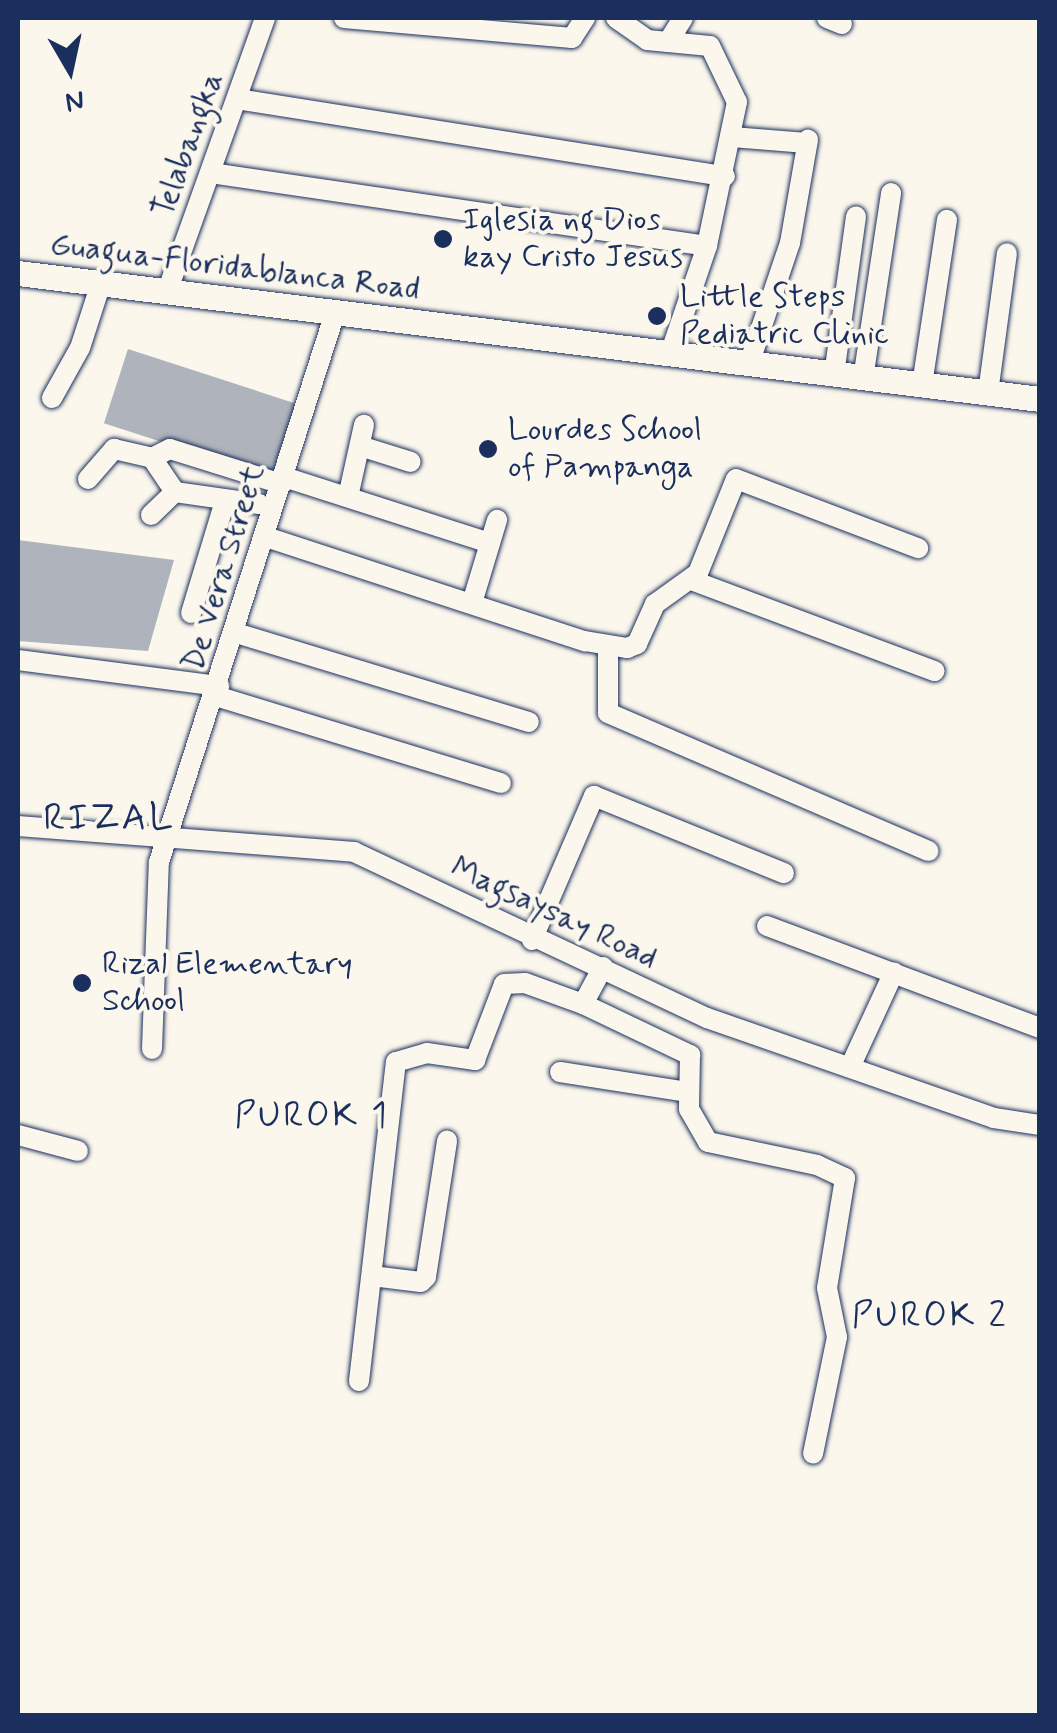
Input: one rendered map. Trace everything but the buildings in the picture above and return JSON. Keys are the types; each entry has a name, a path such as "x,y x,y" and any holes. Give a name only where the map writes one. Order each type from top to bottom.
{"main road":[{"name":"Guagua-Floridablanca Road","path":"19,275 1040,399"}],"street":[{"name":"Telabangka","path":"167,292 264,18"},
{"path":"356,18 572,38 584,18"},
{"path":"616,18 647,40 710,46 718,54 738,102 707,246 670,354"},
{"path":"668,42 683,18"},
{"path":"237,99 725,176"},
{"path":"732,137 807,142 790,243 749,364"},
{"path":"211,174 707,246"},
{"path":"864,379 891,193"},
{"path":"834,374 856,217"},
{"path":"922,385 947,220"},
{"path":"988,393 1007,253"},
{"path":"52,398 80,348 101,284"},
{"name":"De Vera Street","path":"152,1048 154,903 159,862 170,842 266,537 266,506 283,481 335,313"},
{"path":"348,498 364,424"},
{"path":"360,446 411,462"},
{"path":"88,479 114,449 152,458 170,449 490,542"},
{"path":"152,458 175,492 266,506"},
{"path":"266,537 608,647 637,644 655,604 691,580 736,479 918,548"},
{"path":"152,515 175,492"},
{"path":"191,613 225,500"},
{"path":"472,602 497,520"},
{"path":"691,580 935,671"},
{"path":"236,632 528,722"},
{"path":"608,647 608,713 929,851"},
{"path":"18,660 218,691 501,783"},
{"path":"532,940 594,796 784,873"},
{"name":"Magsaysay Road","path":"23,828 170,842 354,852 532,940 603,966 707,1018 994,1118 1040,1125"},
{"path":"766,926 1040,1028"},
{"path":"584,1004 603,966"},
{"path":"851,1065 894,972"},
{"path":"359,1380 396,1062 427,1053 475,1060 504,984 525,983 584,1004 690,1055 688,1109 708,1142 818,1164 844,1178 827,1288 837,1337 813,1454"},
{"path":"560,1072 688,1092"},
{"path":"18,1136 78,1150"},
{"path":"372,1276 421,1282 426,1277 447,1141"}],"shaded area":[{"path":"128,349 295,403 271,478 104,423"},
{"path":"18,540 174,560 148,651 18,641"}],"place":[{"name":"Iglesia ng Dios kay Cristo Jesus","path":"443,239"},
{"name":"Little Steps Pediatric Clinic","path":"657,316"},
{"name":"Lourdes School of Pampanga","path":"488,449"},
{"name":"Rizal Elementary School","path":"82,983"}],"district":[{"name":"RIZAL","path":"109,819"},
{"name":"PUROK 1","path":"312,1116"},
{"name":"PUROK 2","path":"930,1316"}]}
